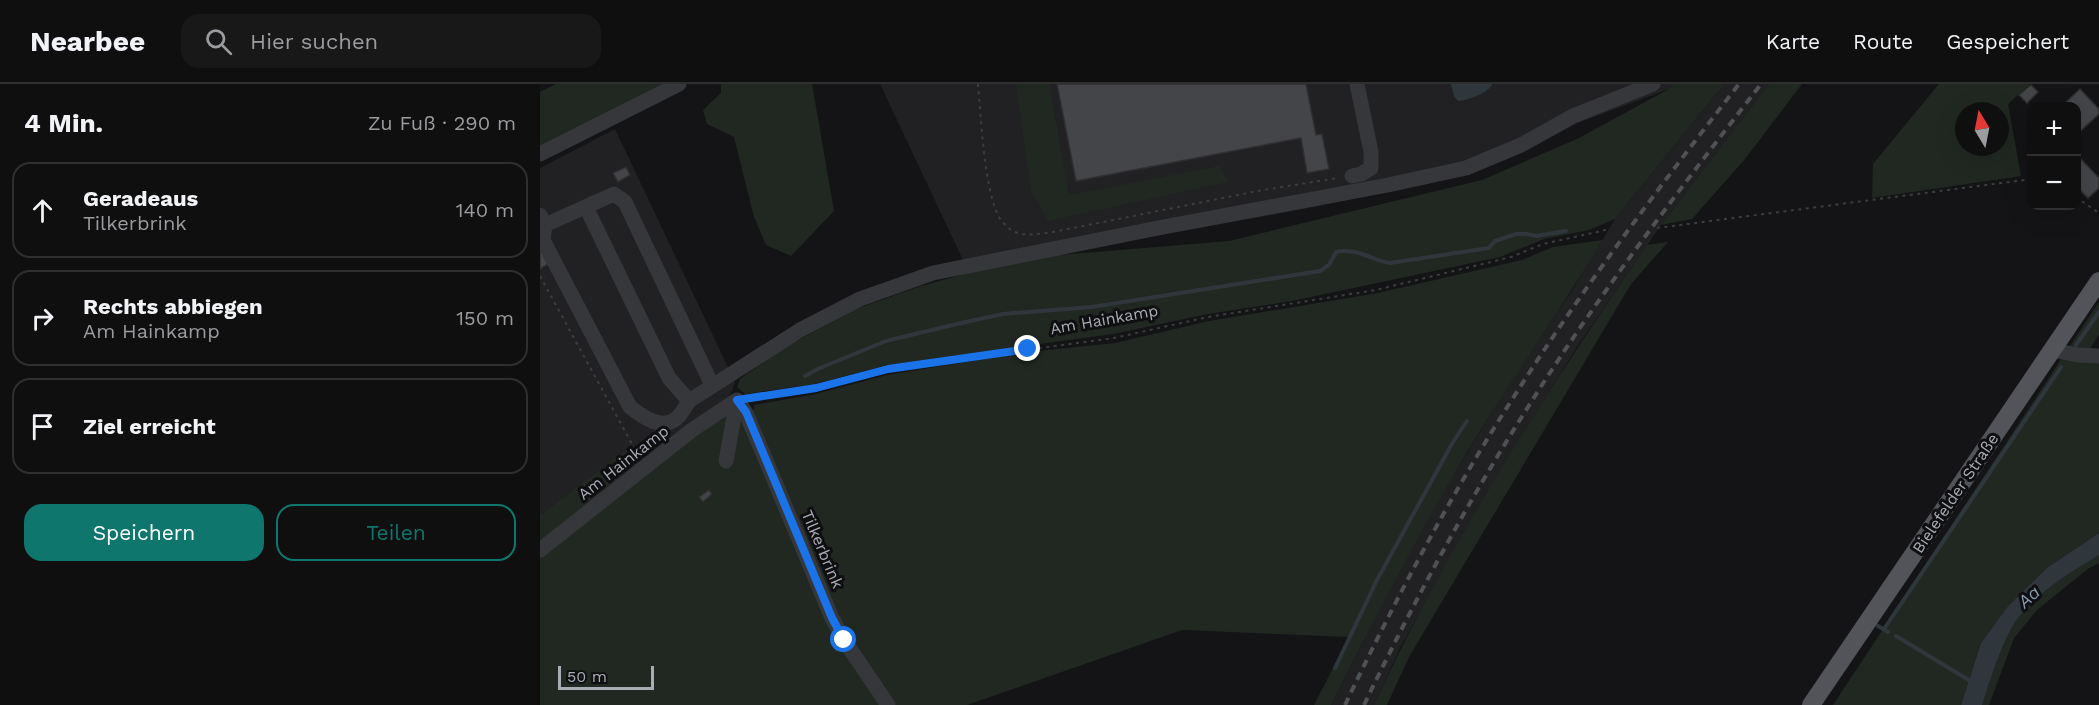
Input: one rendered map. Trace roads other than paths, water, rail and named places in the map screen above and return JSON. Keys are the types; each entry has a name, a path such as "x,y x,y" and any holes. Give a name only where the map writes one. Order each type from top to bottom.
{"main road":[{"name":"Bielefelder Straße","path":"1811,705 2099,281"}],"street":[{"path":"540,154 679,84"},
{"path":"1352,176 1371,168 1371,152 1357,84"},
{"path":"712,385 625,202 614,194 586,207 542,220 543,240 630,407 646,420 664,424 678,418 689,401 712,385 800,330 860,299 933,273 1466,168 1521,145 1573,116 1653,84"},
{"path":"586,207 669,378 689,401"},
{"path":"2052,350 2099,356"},
{"path":"726,461 737,400"},
{"name":"Am Hainkamp","path":"540,550 692,430 737,400"},
{"name":"Tilkerbrink","path":"737,400 746,412 832,618 844,640 888,705"}],"water":[{"path":"1451,84 1492,85 1477,96 1458,101"},
{"name":"Aa","path":"2099,533 2099,555 2045,591 2012,626 1982,705 1961,705 1981,643 2008,606 2048,567"}],"waterway":[{"path":"805,376 886,341 1003,314 1092,307 1320,271 1329,265 1336,252 1357,252 1390,263 1489,248 1495,241 1516,234 1536,236 1566,231"},
{"path":"2076,345 2099,312"},
{"path":"1884,629 2061,367"},
{"path":"1335,668 1377,580 1453,442 1467,421"},
{"path":"1878,626 1888,632"},
{"path":"1896,636 1972,682"}],"railway":[{"path":"1345,705 1424,549 1467,473 1539,357 1622,238 1739,84"},
{"path":"1364,705 1442,554 1528,407 1611,283 1761,84"}]}
